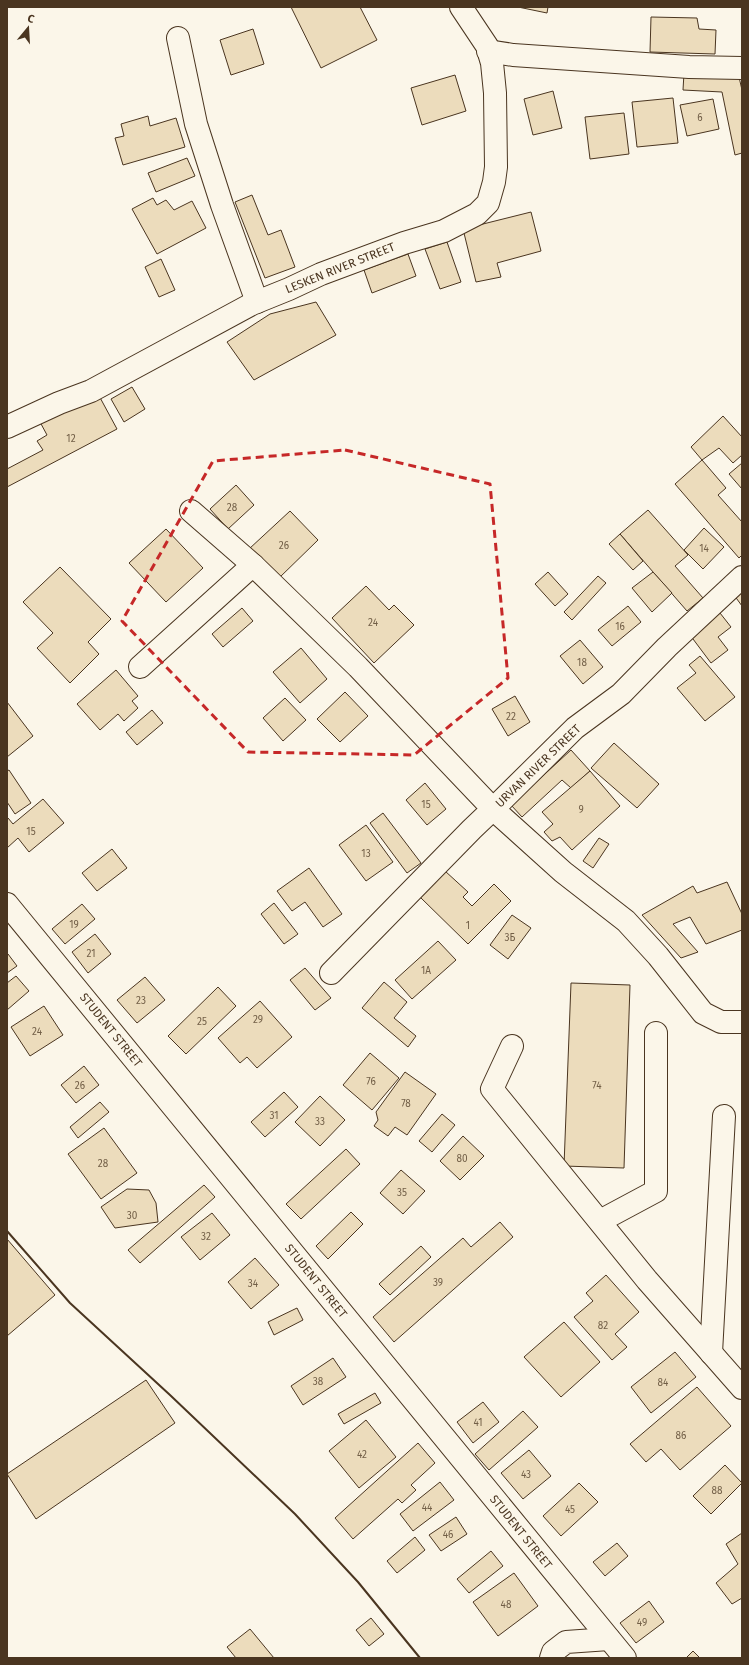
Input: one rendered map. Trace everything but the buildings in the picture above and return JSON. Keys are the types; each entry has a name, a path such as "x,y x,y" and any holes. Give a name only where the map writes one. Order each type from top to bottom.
{"street":[{"name":"LESKEN RIVER STREET","path":"7,427 59,403 91,391 257,302 321,274 390,248 444,231 477,214 488,203 492,194 496,167 495,93 492,62 488,51 480,34 460,7"},
{"path":"178,38 196,124 222,205 257,302"},
{"path":"488,51 513,55 608,62 690,67 742,68"},
{"path":"191,512 253,565 358,667 493,809 331,973"},
{"path":"140,667 253,565"},
{"name":"URVAN RIVER STREET","path":"742,577 667,647 621,694 575,728 493,809 563,872 626,921 658,956 703,1013 721,1022 742,1022"},
{"name":"STUDENT STREET","path":"7,904 625,1658"},
{"path":"600,1221 656,1191 656,1033"},
{"path":"512,1046 492,1089 647,1280 742,1388"},
{"path":"710,1353 724,1116"},
{"path":"550,1658 553,1652 566,1642 609,1639"}],"highlighted area":[{"path":"345,450 490,484 508,678 414,755 248,752 122,621 213,461"}],"wall":[{"path":"7,1231 70,1303 170,1395 295,1514 358,1582 420,1658"}]}
